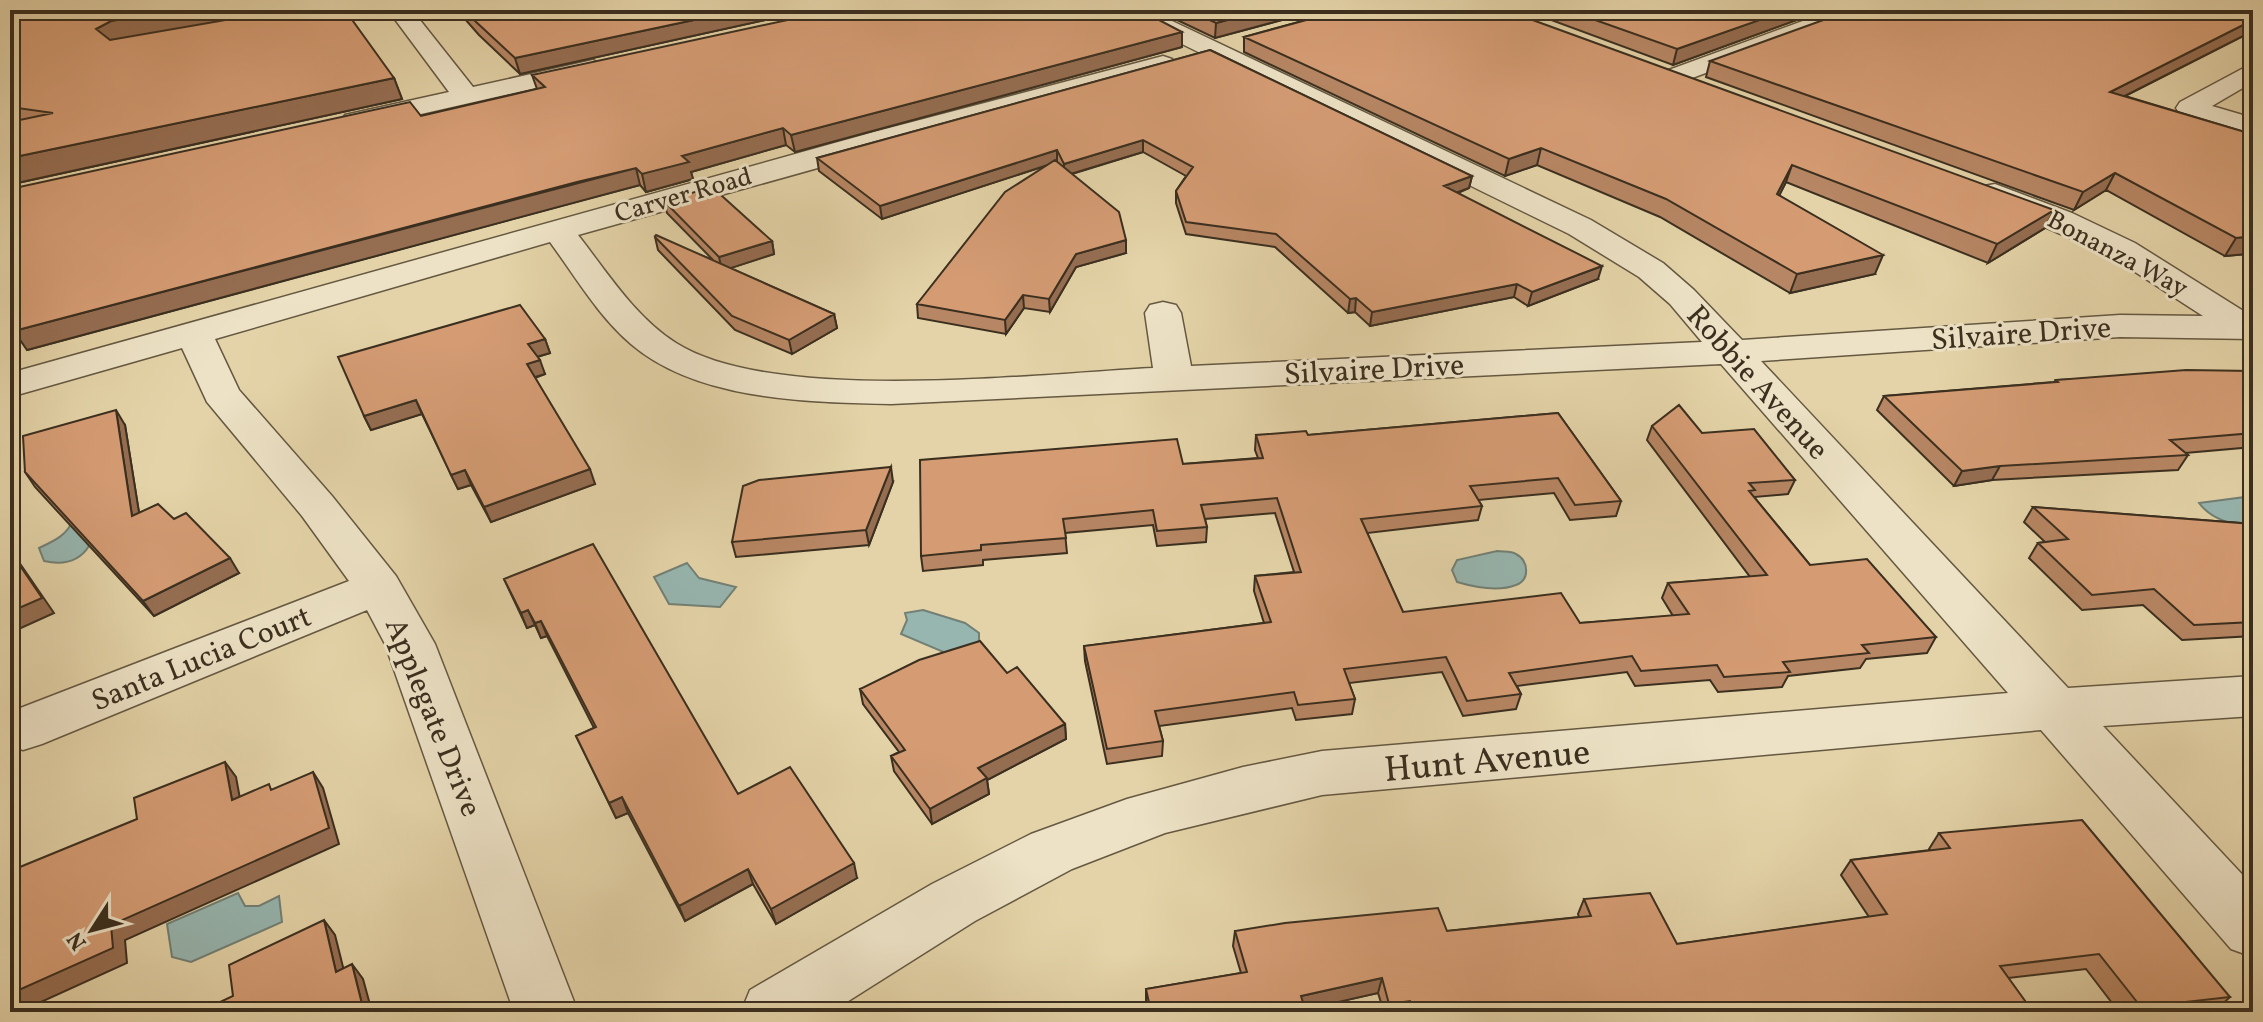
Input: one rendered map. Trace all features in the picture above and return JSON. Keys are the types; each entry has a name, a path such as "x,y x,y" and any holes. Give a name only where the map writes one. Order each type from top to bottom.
{"street":[{"path":"400,10 467,97"},
{"name":"Robbie Avenue","path":"1131,10 1615,246 1682,297 2253,929"},
{"path":"1675,76 1855,10"},
{"name":"Carver Road","path":"10,385 557,229 1258,38"},
{"path":"330,127 619,62"},
{"path":"1647,66 1719,92"},
{"path":"2253,71 2190,108 2253,127"},
{"name":"Bonanza Way","path":"1968,183 2073,224 2118,246 2177,280 2247,328"},
{"name":"Silvaire Drive","path":"557,229 643,337 676,356 760,383 820,391 891,392 1730,352 2120,326 2247,328"},
{"path":"1163,313 1174,378"},
{"name":"Applegate Drive","path":"193,331 221,394 317,506 379,587 410,644 546,1012"},
{"name":"Santa Lucia Court","path":"23,729 379,587"},
{"name":"Hunt Avenue","path":"773,1012 1015,869 1118,825 1234,790 1322,773 2055,709 2253,696"}],"water":[{"path":"2253,496 2253,524 2223,521 2199,503"},
{"path":"73,519 89,546 70,561 44,561 39,548 64,533"},
{"path":"1497,551 1514,553 1523,561 1526,575 1521,583 1494,588 1457,582 1452,570 1457,560"},
{"path":"687,563 699,578 736,587 720,607 669,604 654,577"},
{"path":"923,610 965,623 979,633 979,642 948,654 901,634 907,620 905,613"},
{"path":"238,893 245,906 259,906 279,896 282,922 191,962 172,957 167,924"}],"building":[{"path":"10,10 172,10 111,21 96,29 110,40 284,10 345,10 394,78 10,158 10,122 53,113 10,107"},
{"path":"465,10 741,10 515,58"},
{"path":"834,10 1140,10 1182,32 791,135 783,128 682,156 689,162 642,174 636,168 577,182 14,331 10,189 410,102 421,116 545,87 532,75"},
{"path":"1188,10 1265,10 1216,23"},
{"path":"1343,10 1505,10 2054,210 1997,244 1792,165 1777,194 1883,255 1797,274 1666,199 1541,148 1509,159 1244,37"},
{"path":"1567,10 1788,10 1677,49"},
{"path":"1851,10 2253,10 2253,20 2110,92 2248,133 2253,131 2253,236 2236,238 2115,173 2083,192 1710,61"},
{"path":"1210,50 1472,176 1444,186 1602,266 1532,292 1517,284 1372,312 1356,298 1350,299 1276,234 1186,222 1176,191 1193,167 1143,140 1064,164 1057,150 880,206 817,158"},
{"path":"1055,160 1119,212 1126,240 1076,254 1049,299 1023,295 1005,320 917,304 1005,192"},
{"path":"712,187 772,241 719,257 664,201"},
{"path":"656,235 834,314 789,340 732,316"},
{"path":"520,305 545,339 528,344 540,360 527,364 590,469 484,507 465,470 451,475 416,400 364,416 338,357"},
{"path":"2186,370 2253,371 2253,433 2170,440 2188,455 1962,471 1884,396 2058,382 2056,380"},
{"path":"1679,405 1702,433 1754,429 1795,480 1749,483 1755,490 1749,491 1810,565 1867,559 1936,637 1862,645 1869,653 1783,662 1790,672 1724,677 1717,665 1641,671 1632,656 1509,673 1521,694 1467,701 1446,657 1344,669 1355,699 1298,705 1294,692 1155,711 1163,741 1107,749 1084,646 1271,622 1255,576 1301,572 1277,498 1201,505 1207,527 1157,531 1153,510 1063,519 1066,538 981,545 981,550 921,556 920,460 1177,439 1183,464 1263,458 1256,435 1306,431 1308,435 1558,413 1621,501 1575,505 1558,478 1470,486 1482,506 1361,519 1403,612 1561,593 1580,623 1689,614 1668,583 1767,575 1652,426"},
{"path":"116,410 132,516 158,504 174,519 186,513 230,558 143,601 25,472 23,436"},
{"path":"891,467 866,530 732,542 743,486 759,480"},
{"path":"2033,507 2253,524 2253,622 2194,625 2154,589 2092,595 2038,543 2068,539"},
{"path":"593,544 738,794 790,767 854,863 771,909 748,869 679,906 622,797 609,803 576,736 596,727 541,621 535,623 528,610 521,613 504,579"},
{"path":"10,551 42,598 10,612"},
{"path":"980,641 1007,673 1017,667 1065,724 978,768 987,778 930,809 891,756 905,750 860,689 919,660"},
{"path":"225,762 232,800 269,784 271,790 313,772 329,828 111,925 113,948 10,994 10,914 15,912 15,869 137,819 134,798"},
{"path":"2082,820 2230,997 2141,1007 2099,954 2000,966 2033,1012 1413,1012 1410,1001 1389,1004 1382,978 1301,996 1306,1012 1151,1012 1146,989 1247,972 1235,931 1285,923 1438,908 1447,931 1591,916 1584,899 1650,893 1677,944 1887,914 1851,860 1950,848 1939,833"},
{"path":"324,920 336,972 352,964 364,1012 199,1012 233,996 229,965"}]}
